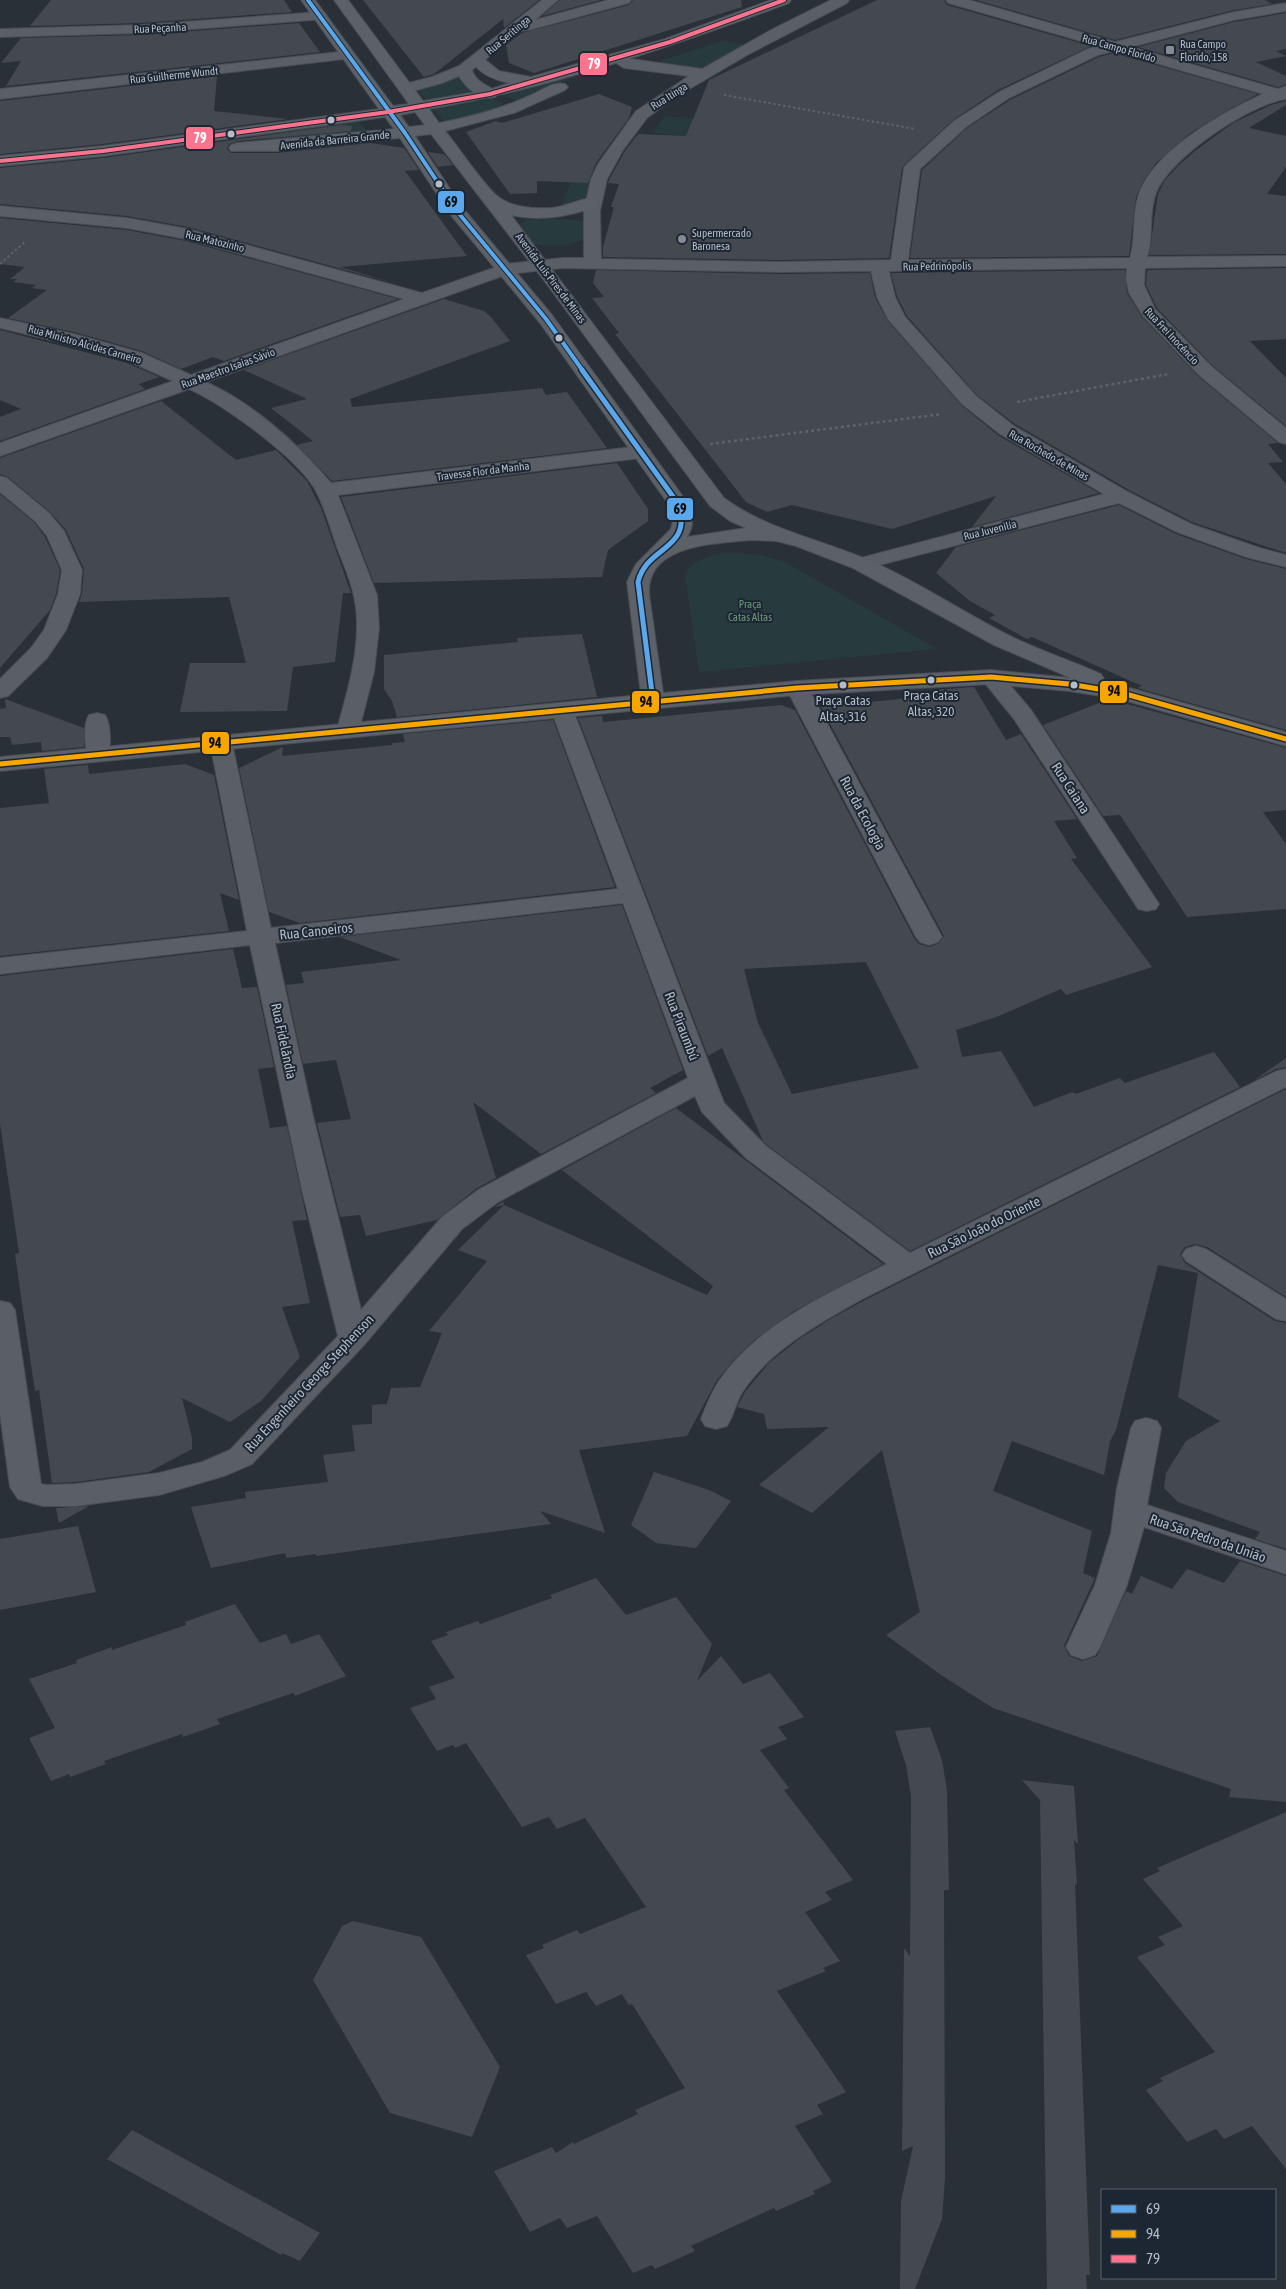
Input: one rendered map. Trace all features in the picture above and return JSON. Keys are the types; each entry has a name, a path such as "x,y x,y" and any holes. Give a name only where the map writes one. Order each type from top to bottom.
{"main road":[{"path":"308,0 405,133 456,210 546,319 679,505 683,515 683,525 678,536 647,564 639,577 638,594 653,701"},
{"name":"Avenida Luís Pires de Minas","path":"341,0 435,128 547,272 717,502 737,517 777,535"},
{"name":"Avenida da Barreira Grande","path":"0,161 103,151 421,108 490,94 670,42 784,0"},
{"name":"Avenida da Barreira Grande","path":"103,151 277,146 405,133 435,128 500,114 534,101 574,81 659,49 670,42"},
{"path":"477,60 486,71 498,77 537,81"},
{"path":"490,94 505,98 510,103 510,107 500,114"},
{"path":"275,127 259,136 264,142 277,146"},
{"path":"493,201 515,212 546,214 571,211 591,203"},
{"path":"508,220 545,216 592,222"},
{"path":"663,551 700,540 724,536 777,535 803,542 860,564 1002,640 1122,692"},
{"path":"991,677 1001,655 1002,640"},
{"path":"0,764 797,688 991,677 1069,684 1122,692 1286,739"}],"street":[{"name":"Rua Seritinga","path":"406,88 437,80 464,69 551,0"},
{"path":"511,31 624,0"},
{"name":"Rua Itinga","path":"591,264 591,203 602,169 619,142 643,113 753,45 842,0"},
{"name":"Rua Campo Florido","path":"953,0 1283,94"},
{"path":"899,266 912,168 947,135 1004,95 1092,52 1234,16 1286,7"},
{"name":"Rua Peçanha","path":"0,33 141,29 320,16"},
{"name":"Rua Guilherme Wundt","path":"0,94 348,55"},
{"path":"624,63 704,74"},
{"path":"464,69 466,77 473,85 490,94"},
{"name":"Rua Frei Inocêncio","path":"1283,94 1261,99 1206,132 1176,157 1151,186 1144,204 1142,224 1144,240 1136,262 1133,279 1143,305 1171,337 1220,384 1286,438"},
{"name":"Rua Matozinho","path":"0,210 127,223 188,234 424,299"},
{"name":"Rua Pedrinópolis","path":"547,272 591,264 780,268 1286,261"},
{"name":"Rua Rochedo de Minas","path":"879,266 886,297 897,319 970,400 1007,430 1121,496 1184,528 1252,553 1286,562"},
{"name":"Rua Maestro Isaias Sávio","path":"0,450 456,288 497,281 511,275 547,272"},
{"name":"Rua Ministro Alcides Carneiro","path":"0,323 68,338 135,357 214,393 268,431 304,464 326,490 366,595 368,628 363,672 348,730"},
{"name":"Travessa Flor da Manha","path":"326,490 641,452"},
{"path":"0,482 42,517 57,535 72,570 69,594 54,630 39,653 0,691"},
{"name":"Rua Juvenilia","path":"860,564 1121,496"},
{"name":"Rua Caiana","path":"991,677 1023,715 1148,904"},
{"name":"Rua da Ecologia","path":"797,688 929,937"},
{"name":"Rua Piraumbú","path":"562,710 712,1106 756,1152 907,1265"},
{"path":"97,720 98,754"},
{"name":"Rua Fidelândia","path":"221,742 261,937 330,1252 353,1338"},
{"name":"Rua Canoeiros","path":"0,966 632,895"},
{"name":"Rua São João do Oriente","path":"716,1418 729,1388 752,1362 809,1316 907,1265 1286,1077"},
{"name":"Rua Engenheiro George Stephenson","path":"0,1310 26,1487 34,1494 46,1496 76,1494 159,1484 213,1469 241,1457 353,1338 452,1223 488,1196 702,1080"},
{"path":"1196,1255 1286,1312"},
{"name":"Rua São Pedro da União","path":"1083,1647 1111,1585 1127,1533 1146,1428"},
{"name":"Rua São Pedro da União","path":"1130,1512 1286,1563"}],"path":[{"path":"683,87 947,135"}],"green space":[{"path":"722,41 747,45 686,81 660,61"},
{"path":"461,74 466,86 478,94 429,103 415,88"},
{"path":"567,79 545,92 516,105 516,100 500,95"},
{"path":"487,97 503,103 493,113 446,123 431,107"},
{"path":"665,116 703,119 686,136 652,133"},
{"path":"355,118 370,135 282,144 268,138 267,135 273,131"},
{"path":"574,179 594,181 587,202 562,209 565,194"},
{"path":"543,218 584,221 590,237 561,245 532,244 517,225 528,220"},
{"name":"Praça Catas Altas","path":"720,554 762,555 783,561 937,649 699,672 685,574 689,568 700,560"}],"building":[{"path":"51,0 284,0 292,12 141,23 30,26"},
{"path":"363,0 539,0 504,28 503,19 434,74 424,77"},
{"path":"560,0 601,0 542,16"},
{"path":"633,0 741,0 742,7 534,73 509,63 506,45 522,33 629,5"},
{"path":"877,0 944,0 947,5 1091,46 998,90 953,120 905,164 902,168 889,258 780,260 603,257 603,247 614,207 611,207 619,184 608,183 625,151 638,134 686,136 709,80"},
{"path":"976,0 1265,0 1272,4 1234,10 1115,40"},
{"path":"1286,13 1286,49 1276,51 1286,56 1256,62 1286,76 1286,84 1278,87 1138,47 1234,22"},
{"path":"299,23 320,52 6,86 21,61 1,63 21,38 141,35"},
{"path":"1114,53 1258,94 1189,134 1156,163 1144,180 1136,197 1129,256 910,258 922,170 967,128 1010,100 1099,57"},
{"path":"217,76 214,111 288,119 103,144 0,154 0,101"},
{"path":"599,94 632,107 629,118 596,163 588,183 537,181 537,193 510,194 466,132 496,121 502,123"},
{"path":"1286,101 1286,105 1249,128 1286,136 1286,167 1267,194 1286,196 1286,254 1149,255 1158,194 1165,180 1195,151 1233,123 1271,105"},
{"path":"341,125 352,126 351,131 237,141 229,144 227,149 231,153 277,153 370,143 404,148 419,170 405,171 467,256 340,267 397,284 188,227 127,216 0,204 0,168 103,158"},
{"path":"428,152 444,154 453,165 438,167"},
{"path":"0,218 127,230 186,241 398,299 224,361 213,357 181,369 142,351 74,332 8,318 47,290 32,288 36,285 13,282 17,279 10,279 25,267 0,264"},
{"path":"1286,268 1286,339 1250,341 1286,378 1286,426 1213,366 1157,308 1146,285 1147,270"},
{"path":"596,270 780,274 870,273 875,297 887,320 961,405 999,436 1099,493 972,527 996,496 892,529 792,505 767,512 746,502 615,334 619,333 592,298 604,297 593,283"},
{"path":"1125,270 1127,293 1142,317 1198,376 1278,443 1268,444 1283,462 1268,463 1286,484 1286,553 1192,522 1129,490 1015,424 977,395 907,316 897,296 891,273"},
{"path":"444,299 484,311 510,341 350,399 352,407 542,388 546,395 567,392 607,448 332,481 297,445 313,441 271,408 307,399 244,370"},
{"path":"0,330 127,363 159,377 139,384 145,389 0,441 0,417 21,409 0,400"},
{"path":"161,401 236,460 276,450 307,481 321,508 351,593 343,593 335,662 293,667 287,711 180,712 190,663 246,663 229,597 79,602 82,594 84,569 66,530 50,512 8,477 0,474 0,458"},
{"path":"617,463 648,509 648,521 608,550 602,577 374,583 341,497"},
{"path":"0,494 34,522 45,537 60,570 56,594 50,610 0,668"},
{"path":"1119,505 1176,534 1246,559 1286,569 1286,730 1137,688 1142,686 1032,637 1027,639 989,618 995,615 970,601 936,573 956,547"},
{"path":"582,634 597,697 397,717 392,701 384,689 384,655 518,642 517,638"},
{"path":"974,687 1006,740 1021,734 1077,819 1054,821 1077,858 1071,859 1152,967 1066,995 1061,989 999,1016 956,1030 962,1057 1001,1051 1034,1107 1072,1092 1076,1094 1120,1078 1125,1083 1214,1052 1240,1087 910,1251 767,1145 763,1141 722,1048 708,1056 578,718 602,716 603,722 781,705 795,710 914,938 919,944 930,947 939,943 944,936 821,707 938,695 935,690","holes":["866,962 919,1068 792,1094 758,1023 744,969"]},
{"path":"5,699 84,728 84,747 42,751 41,742 12,745 10,737 0,737 0,709 6,708"},
{"path":"1109,699 1286,748 1286,810 1263,812 1286,844 1286,909 1187,917 1120,815 1103,816 1043,725"},
{"path":"553,720 615,887 300,923 269,912 239,768 283,747 282,756 392,745 392,743 405,742 403,734"},
{"path":"185,764 214,775 239,900 220,893 229,931 0,956 0,808 49,803 44,769 88,765 89,774"},
{"path":"622,905 683,1070 650,1088 656,1093 541,1154 473,1102 496,1178 477,1188 437,1220 366,1236 360,1215 340,1217 317,1123 351,1119 336,1060 303,1064 286,985 304,983 301,972 401,960 340,937"},
{"path":"233,949 242,988 257,987 274,1067 258,1069 270,1128 287,1126 307,1220 292,1221 310,1303 282,1307 300,1357 261,1401 230,1422 182,1398 192,1438 192,1449 149,1472 76,1482 52,1483 39,1390 35,1391 23,1311 15,1254 19,1253 0,1124 0,976"},
{"path":"1286,1058 1286,1067 1276,1069 1253,1081"},
{"path":"1286,1089 1286,1297 1207,1247 1195,1244 1185,1247 1180,1254 1185,1263 1275,1321 1286,1323 1286,1549 1255,1539 1260,1532 1178,1502 1164,1488 1166,1473 1186,1441 1220,1421 1178,1397 1198,1273 1158,1265 1116,1430 1110,1441 1104,1475 1012,1441 993,1491 1092,1531 1083,1573 1095,1578 1064,1646 1069,1656 1082,1661 1097,1656 1126,1591 1132,1594 1141,1576 1172,1589 1187,1569 1224,1583 1240,1561 1286,1576 1286,1802 1229,1797 1231,1789 993,1708 941,1675 886,1635 920,1612 882,1450 812,1513 759,1485 829,1427 767,1429 764,1414 737,1407 745,1392 769,1363 799,1339 832,1318"},
{"path":"676,1108 883,1264 794,1311 752,1342 717,1380 687,1436 579,1450 605,1533 540,1511 551,1524 316,1556 316,1554 287,1558 285,1553 211,1568 191,1507 246,1498 245,1492 328,1482 323,1455 355,1451 352,1425 372,1424 372,1405 387,1404 391,1388 420,1387 442,1333 429,1331 487,1261 458,1250 504,1205 707,1295 713,1286 562,1170"},
{"path":"503,1201 504,1205 495,1207"},
{"path":"654,1472 709,1490 731,1501 696,1548 656,1543 631,1525"},
{"path":"89,1506 59,1523 56,1508"},
{"path":"78,1526 96,1592 0,1610 0,1539"},
{"path":"596,1578 626,1615 676,1597 712,1644 697,1681 721,1656 743,1684 770,1673 804,1717 778,1727 787,1739 760,1750 789,1788 784,1790 853,1880 825,1892 832,1900 805,1912 840,1961 823,1968 826,1971 777,1991 846,2092 817,2105 823,2114 795,2126 832,2182 813,2191 815,2194 776,2211 774,2208 691,2246 695,2251 655,2269 652,2265 633,2273 597,2216 567,2228 560,2218 530,2232 494,2171 552,2147 556,2153 573,2142 574,2144 638,2114 635,2110 685,2088 632,2004 629,2005 622,1994 596,2006 586,1992 556,2004 526,1955 544,1948 542,1945 577,1930 580,1934 646,1907 585,1818 557,1829 549,1817 522,1827 466,1743 455,1748 453,1745 437,1751 410,1708 436,1699 429,1687 455,1678 431,1641 448,1635 446,1632 478,1621 480,1624 552,1598 550,1595"},
{"path":"235,1604 260,1643 286,1634 291,1644 319,1634 346,1676 295,1696 293,1693 217,1719 220,1724 183,1737 182,1734 104,1761 106,1764 70,1777 69,1774 51,1781 29,1738 55,1728 29,1679 77,1663 76,1660 112,1647 112,1650 186,1625 185,1622"},
{"path":"930,1727 942,1760 947,1791 949,1890 944,1890 945,2178 942,2219 915,2289 900,2289 901,2201 913,2146 902,2151 904,1948 910,1956 911,1796 906,1765 895,1731"},
{"path":"1022,1780 1074,1786 1078,1844 1074,1840 1077,1886 1075,1883 1090,2275 1086,2275 1087,2289 1047,2289 1040,1800"},
{"path":"1286,1812 1286,2169 1252,2126 1224,2139 1216,2129 1187,2142 1146,2090 1163,2081 1160,2078 1215,2052 1137,1957 1165,1945 1158,1937 1183,1926 1143,1879 1160,1871 1157,1868"},
{"path":"353,1921 421,1937 500,2067 472,2137 390,2113 313,1980 342,1926"},
{"path":"132,2130 320,2233 300,2261 282,2253 281,2255 107,2159"}],"transit line":[{"name":"69","path":"308,0 405,133 456,210 546,319 679,505 683,519 681,529 676,538 643,568 638,582 638,594 653,701"},
{"name":"79","path":"0,161 103,151 388,112 490,94 670,42 784,0"},
{"name":"94","path":"0,764 797,688 991,677 1069,684 1122,693 1286,739"}],"place":[{"name":"Rua Campo Florido, 158","path":"1170,50"},
{"name":"Supermercado Baronesa","path":"682,239"},
{"name":"Praça Catas Altas, 320","path":"931,680"},
{"name":"Praça Catas Altas, 316","path":"843,685"}]}
